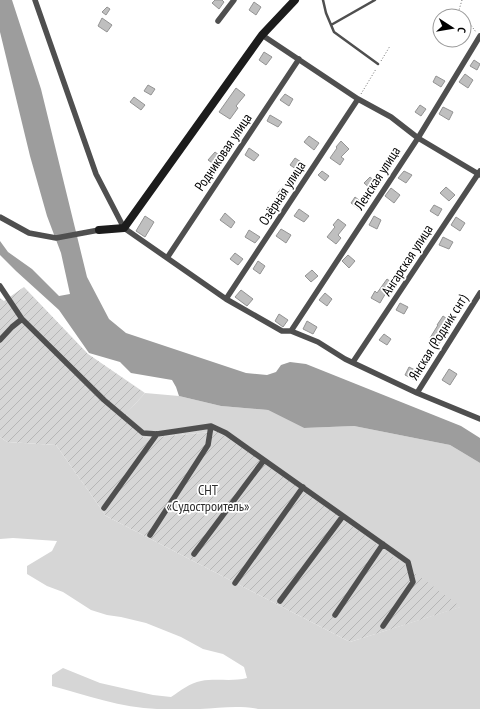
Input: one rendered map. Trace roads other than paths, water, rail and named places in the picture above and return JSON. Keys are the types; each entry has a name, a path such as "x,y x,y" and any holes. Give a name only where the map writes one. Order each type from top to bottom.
{"street":[{"path":"35,0 96,174 124,228 226,299 282,331 291,331 318,342 345,359 417,393 480,420"},
{"path":"218,21 234,0"},
{"path":"0,217 29,232 56,238 99,230 124,228 262,35 295,0"},
{"path":"262,35 358,99 391,117 418,138 479,173"},
{"name":"Ленская улица","path":"291,331 418,138 480,36"},
{"name":"Родниковая улица","path":"167,258 299,59"},
{"name":"Озёрная улица","path":"226,299 358,99"},
{"name":"Ангарская улица","path":"353,362 479,173"},
{"path":"0,286 22,319 104,400 143,433 157,434 211,426 226,433 408,562 413,582 383,626"},
{"name":"Янская (Родник снт)","path":"417,393 480,293"},
{"path":"0,340 22,319"},
{"path":"150,535 208,445 211,426"},
{"path":"104,508 157,434"},
{"path":"194,554 264,460"},
{"path":"235,583 303,487"},
{"path":"280,601 343,516"},
{"path":"335,615 383,544"}],"lane":[{"path":"323,0 334,32 378,64"},
{"path":"331,25 376,0"}],"park label":[{"name":"СНТ «Судостроитель»","path":"208,498"}]}
